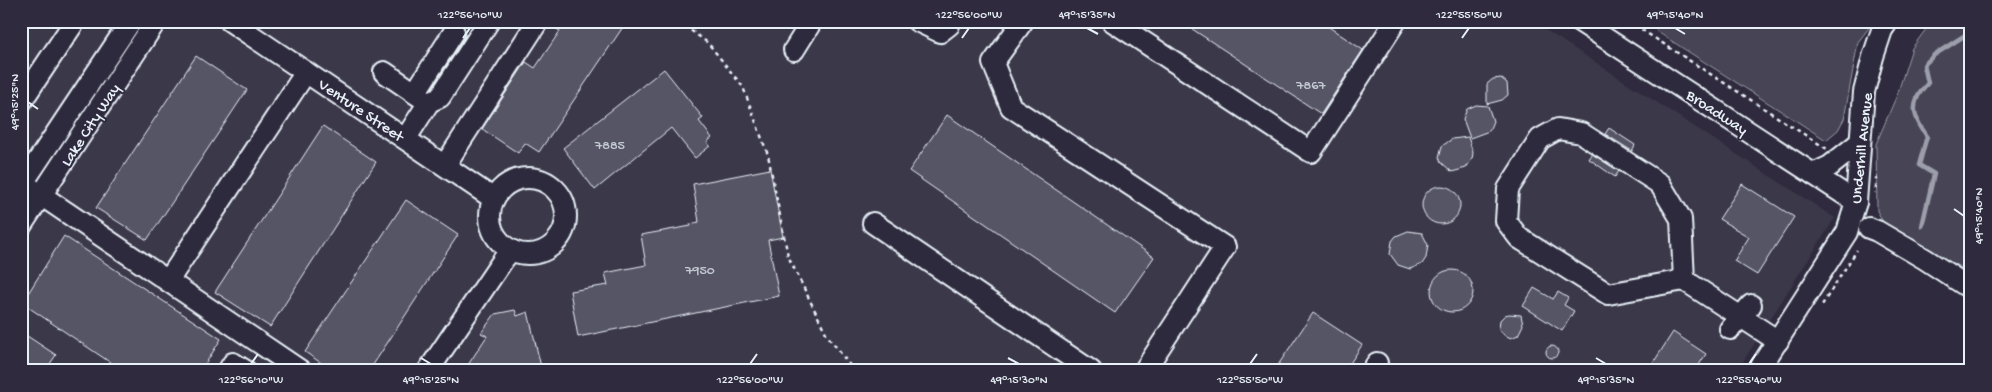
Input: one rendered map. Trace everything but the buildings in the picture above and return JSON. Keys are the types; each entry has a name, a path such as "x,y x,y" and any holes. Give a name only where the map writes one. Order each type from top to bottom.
{"street":[{"path":"21,102 75,21"},
{"name":"Lake City Way","path":"22,185 131,21"},
{"name":"Lake City Way","path":"21,226 156,21"},
{"name":"Venture Street","path":"230,21 494,199"},
{"path":"384,72 422,97 440,97 488,21"},
{"path":"445,165 538,21"},
{"path":"794,50 812,21"},
{"path":"917,21 940,32 950,25 950,21"},
{"path":"1022,21 993,63 1011,106 1225,247 1144,371"},
{"path":"1112,21 1312,152 1393,21"},
{"name":"Underhill Avenue","path":"1758,371 1847,232 1856,202 1864,92 1882,30 1888,21"},
{"name":"Broadway","path":"1592,25 1856,202"},
{"path":"406,138 422,97 454,32"},
{"path":"168,281 306,72"},
{"path":"1684,280 1681,219 1660,184 1581,133 1558,129 1540,139 1508,189 1506,221 1518,238 1608,294 1684,280 1778,341"},
{"path":"1813,174 1830,166 1859,143"},
{"path":"531,179 549,184 558,193 564,204 566,217 564,229 558,240 548,249 536,253 524,254 511,250 494,234 490,222 490,211 494,199 501,189 512,182 531,179"},
{"path":"22,185 42,195 301,371"},
{"path":"873,223 1091,371"},
{"path":"1868,228 1877,231 1925,259 1971,289"},
{"path":"428,371 502,260 511,250"},
{"path":"228,371 233,363 246,371"}],"path":[{"path":"678,21 708,43 743,87 768,155 788,256 827,336 854,371"},
{"path":"1628,21 1832,152"}],"shaded area":[{"path":"21,21 120,21 21,169"},
{"path":"164,21 1532,21 1835,218 1737,371 21,371 21,237"},
{"path":"1646,21 1874,21 1858,42 1844,119 1838,130 1826,140 1656,31"},
{"path":"1932,21 1971,21 1971,272 1890,234 1877,211 1876,144 1897,95 1912,48"}],"waterway":[{"path":"1922,226 1934,174 1919,165 1927,136 1918,122 1915,103 1928,83 1924,65 1934,55 1967,34 1971,36"}]}
